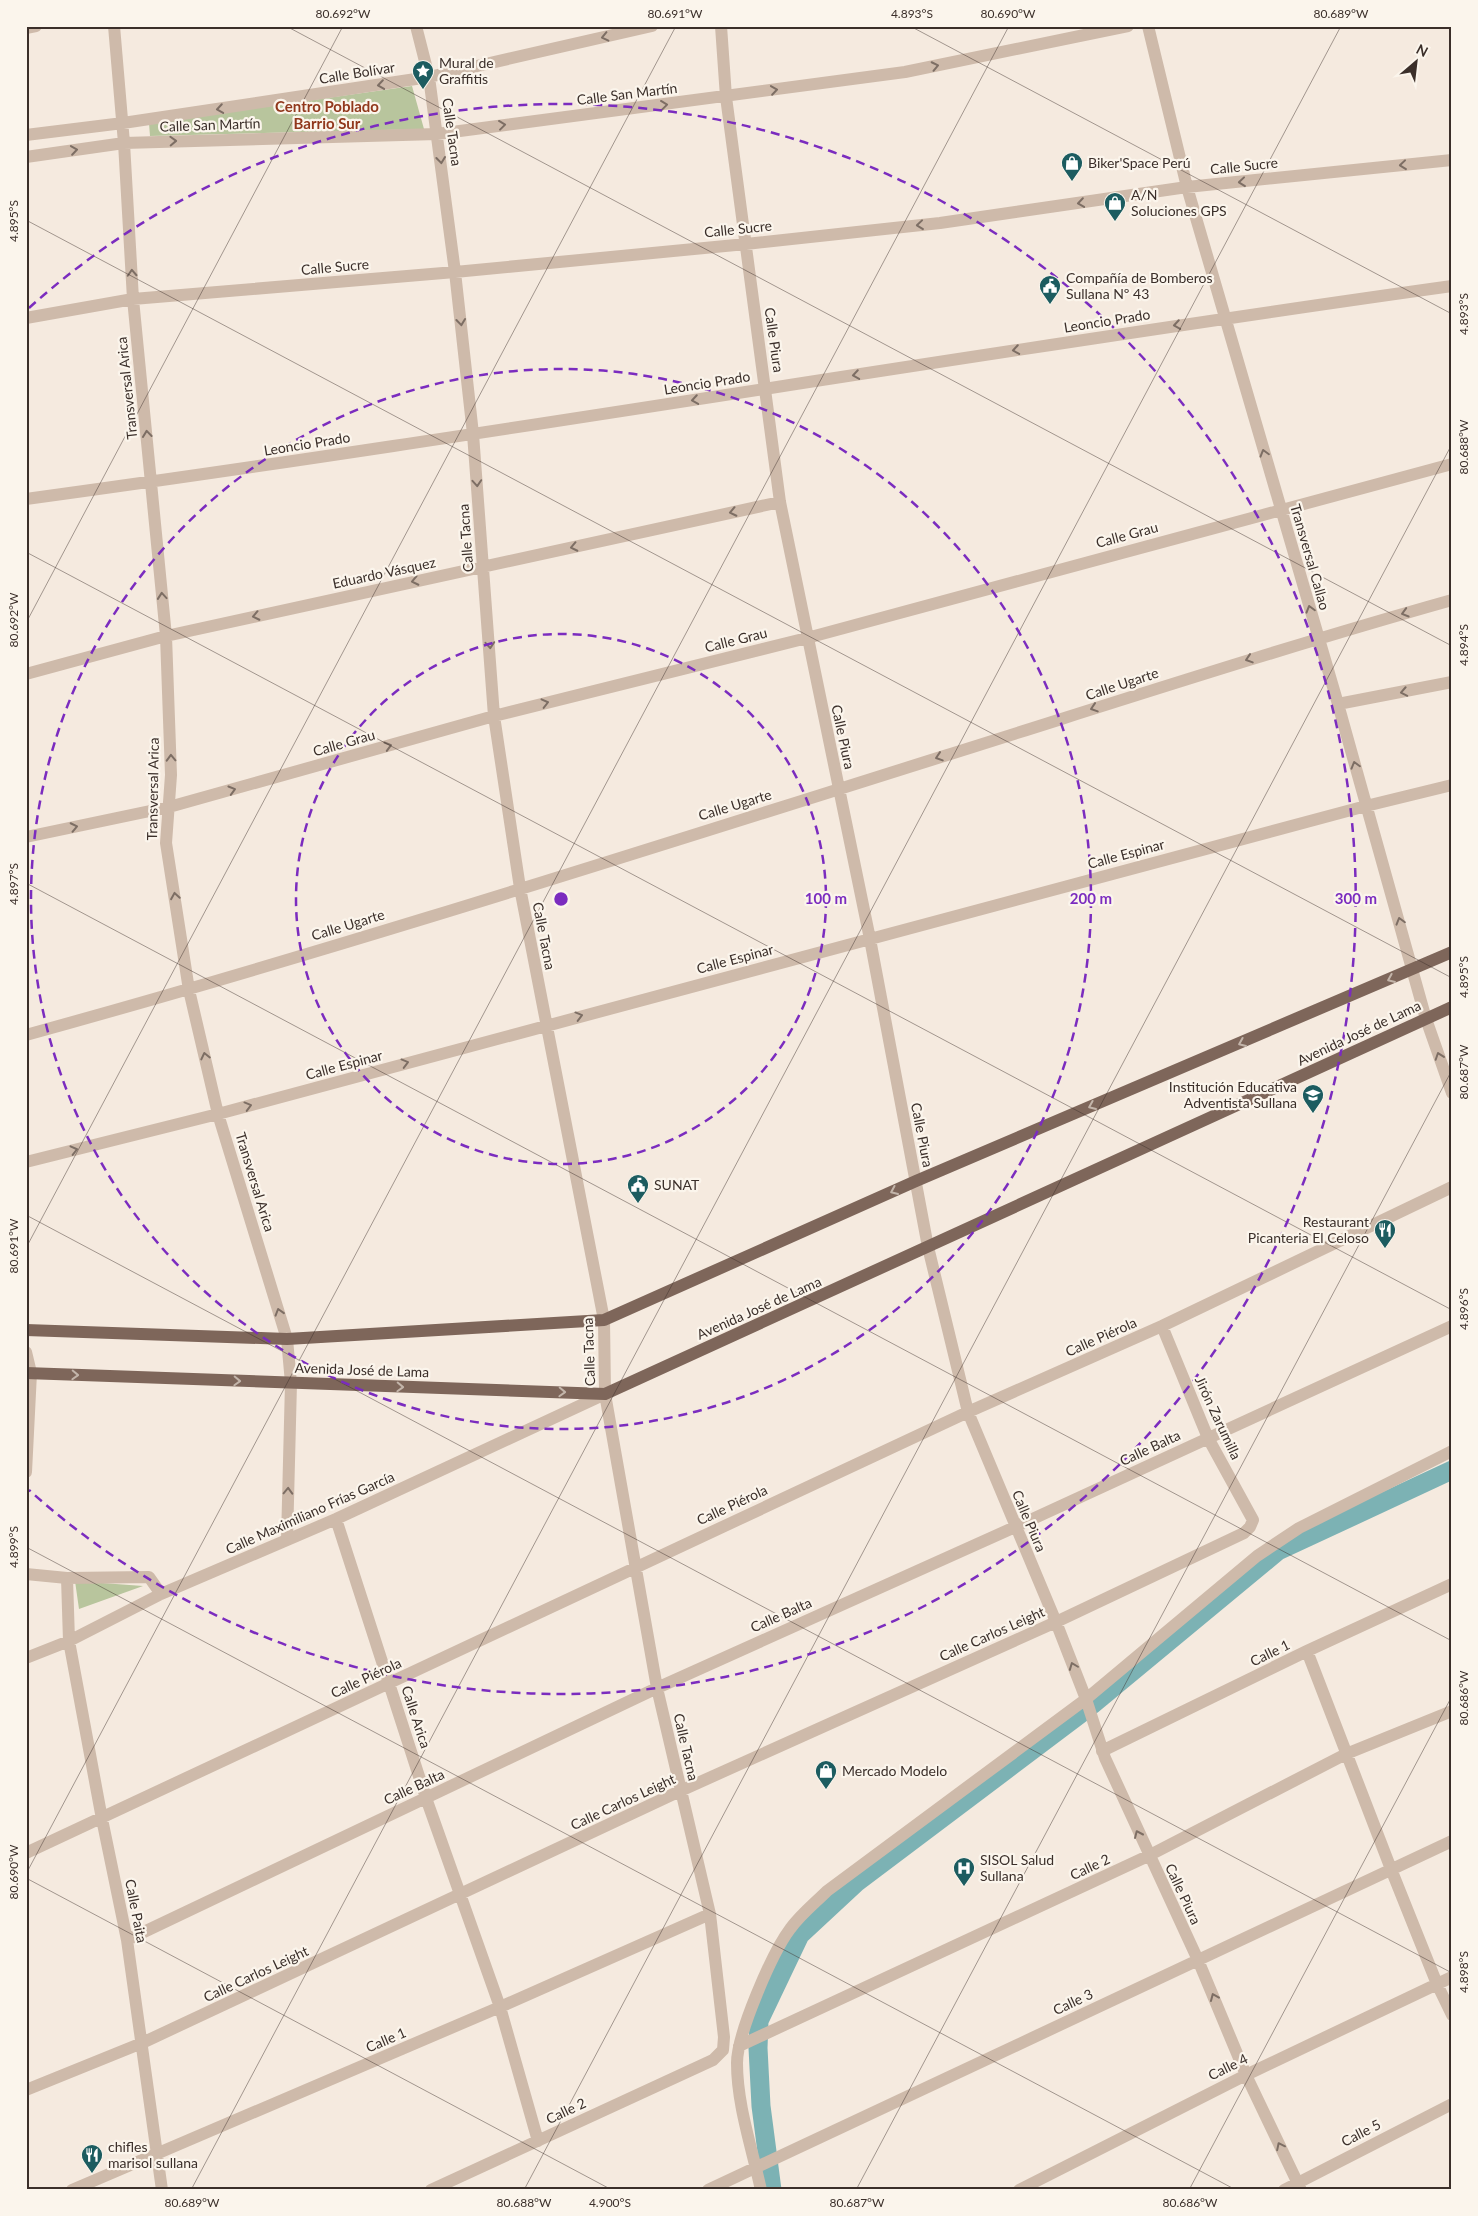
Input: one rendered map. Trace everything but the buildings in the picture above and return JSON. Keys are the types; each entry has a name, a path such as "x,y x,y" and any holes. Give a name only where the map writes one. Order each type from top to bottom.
{"main road":[{"path":"26,1330 287,1339 604,1320 916,1181 1414,970 1452,952"},
{"name":"Avenida José de Lama","path":"28,1373 605,1394 1452,1007"}],"street":[{"path":"26,28 36,26"},
{"name":"Transversal Arica","path":"114,26 123,123 133,299 166,636 171,775 166,843 189,990 218,1114 287,1339 291,1383 287,1540"},
{"name":"Calle Tacna","path":"416,26 429,77 455,272 473,434 494,716 520,888 604,1320 605,1394 657,1688 710,1914 724,2037 723,2050 713,2060"},
{"name":"Calle Bolívar","path":"26,135 123,123 429,77 652,26"},
{"name":"Calle Piura","path":"720,26 726,97 780,502 870,939 928,1247 968,1412 1056,1622 1086,1699 1102,1750 1148,1856 1198,1960 1246,2075 1299,2186"},
{"name":"Calle San Martín","path":"26,157 124,142 437,134 906,72 1128,26"},
{"name":"Transversal Callao","path":"1148,26 1187,188 1338,704 1414,970 1426,1019 1452,1093"},
{"name":"Calle Sucre","path":"26,318 133,299 455,272 746,244 940,223 1187,188 1452,160"},
{"name":"Leoncio Prado","path":"26,500 765,390 1225,318 1452,286"},
{"name":"Calle Grau","path":"26,837 169,807 494,716 807,638 1452,464"},
{"name":"Eduardo Vásquez","path":"26,674 166,636 780,502"},
{"name":"Calle Ugarte","path":"26,1035 189,990 1318,638 1452,600"},
{"path":"1338,704 1452,682"},
{"name":"Calle Espinar","path":"26,1162 218,1114 1366,806 1452,785"},
{"name":"Calle Piérola","path":"26,1853 968,1412 1162,1326 1452,1186"},
{"name":"Jirón Zarumilla","path":"1162,1326 1208,1438 1253,1520"},
{"name":"Calle Balta","path":"127,1940 657,1688 1015,1527 1452,1326"},
{"path":"26,1352 28,1373 26,1472"},
{"name":"Calle Maximiliano Frías García","path":"26,1658 69,1641 161,1594 336,1519 605,1394"},
{"path":"761,2190 741,2101 737,2062 739,2046 760,1988 776,1951 790,1928 827,1891 1086,1699 1257,1556 1299,1528 1452,1451"},
{"name":"Calle Arica","path":"336,1519 426,1798 500,2007 538,2140"},
{"name":"Calle Carlos Leight","path":"26,2090 142,2043 461,1896 680,1791 1056,1622 1244,1533 1250,1527 1253,1520"},
{"path":"26,1574 67,1578 149,1577 161,1594"},
{"name":"Calle Paita","path":"67,1578 69,1641 127,1940 162,2190"},
{"name":"Calle 1","path":"1102,1750 1307,1651 1452,1584"},
{"path":"1307,1651 1391,1870 1437,1984 1452,2015"},
{"name":"Calle 2","path":"739,2046 1148,1856 1346,1754 1452,1711"},
{"name":"Calle 3","path":"708,2190 1452,1841"},
{"name":"Calle 1","path":"72,2190 500,2007 710,1914"},
{"name":"Calle 4","path":"1019,2190 1246,2075 1452,1977"},
{"name":"Calle 2","path":"431,2190 713,2060"},
{"name":"Calle 5","path":"1284,2190 1299,2186 1452,2104"}],"green space":[{"path":"412,86 424,129 150,136 149,123"},
{"path":"75,1581 143,1586 79,1609"}],"waterway":[{"path":"1092,1705 1278,1551 1452,1470"},
{"path":"772,2190 761,2106 758,2048 759,2021 800,1935 856,1883 1083,1712"}],"place":[{"name":"Mural de Graffitis","path":"423,90"},
{"name":"Biker'Space Perú","path":"1072,182"},
{"name":"A/N Soluciones GPS","path":"1115,222"},
{"name":"Compañía de Bomberos Sullana Nº 43","path":"1050,305"},
{"name":"Institución Educativa Adventista Sullana","path":"1313,1114"},
{"name":"SUNAT","path":"638,1204"},
{"name":"Restaurant Picanteria El Celoso","path":"1385,1249"},
{"name":"Mercado Modelo","path":"826,1790"},
{"name":"SISOL Salud Sullana","path":"964,1887"},
{"name":"chifles marisol sullana","path":"92,2174"}],"district":[{"name":"Centro Poblado Barrio Sur","path":"327,116"}]}
